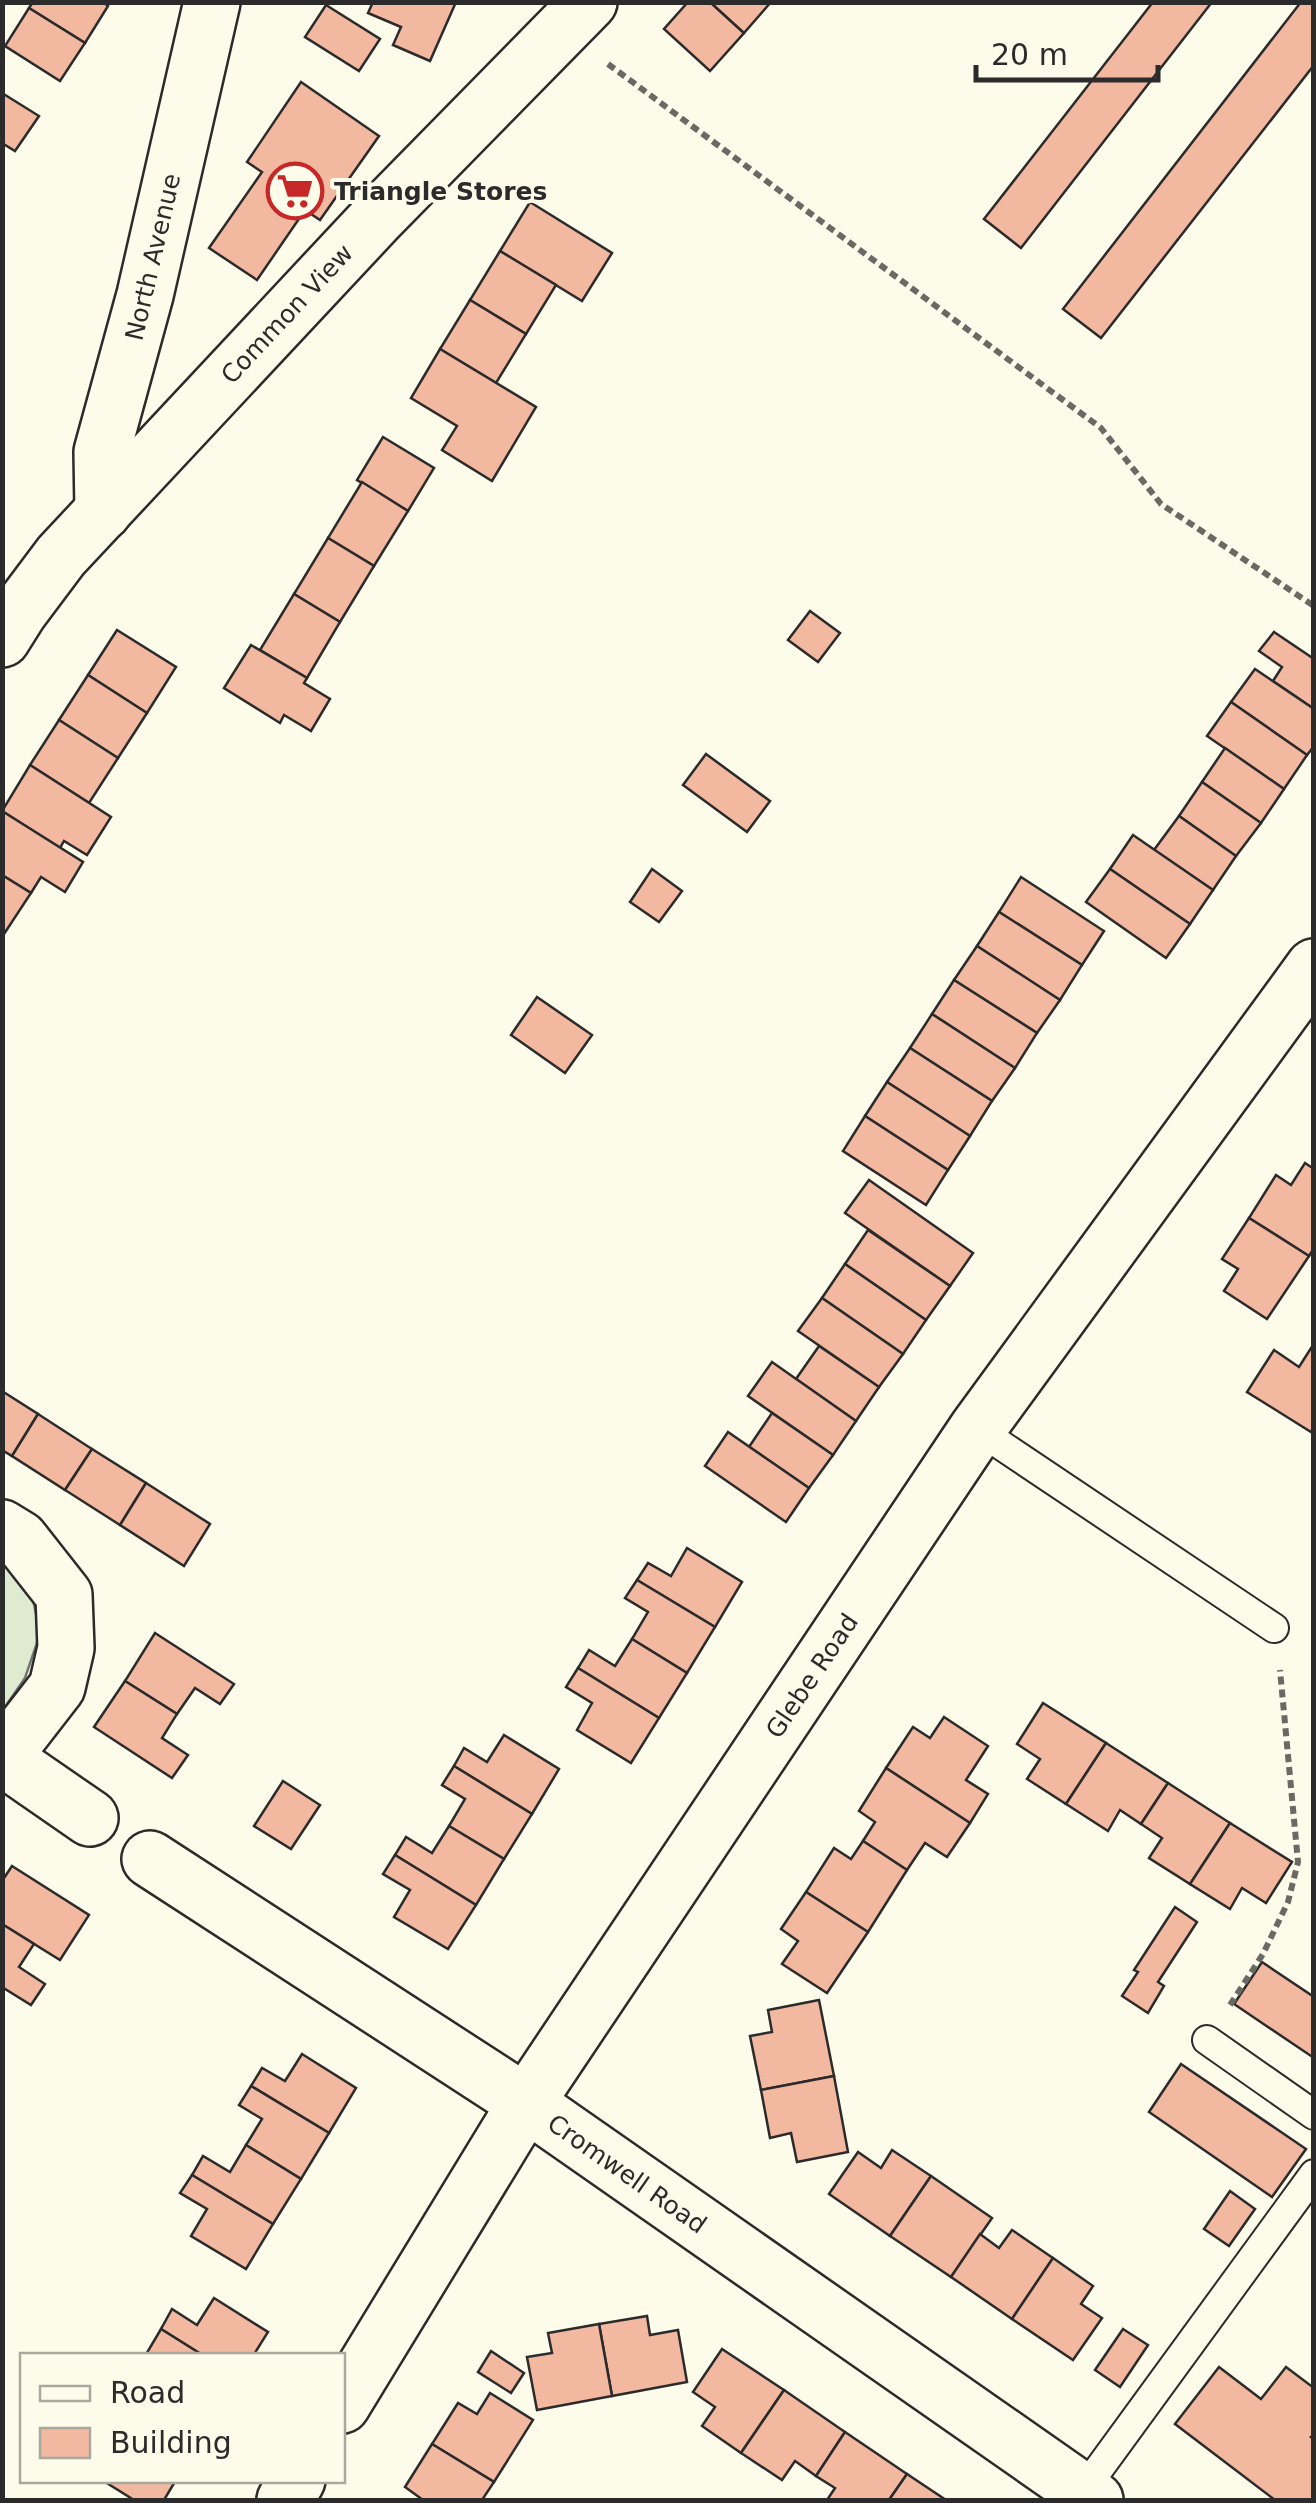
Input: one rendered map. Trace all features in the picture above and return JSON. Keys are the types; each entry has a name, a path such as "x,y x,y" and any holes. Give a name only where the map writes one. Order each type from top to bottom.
{"street":[{"name":"North Avenue","path":"104,512 102,452 145,295 212,2"},
{"name":"Common View","path":"2,639 61,556 376,218 578,14"},
{"name":"Glebe Road","path":"345,2400 526,2104 977,1429 1314,967"},
{"path":"2,1528 20,1539 64,1595 66,1648 57,1687 3,1758 90,1818"},
{"name":"Cromwell Road","path":"150,1859 526,2104 1088,2496"}],"lane":[{"path":"977,1429 1274,1628"},
{"path":"1207,2040 1314,2115"},
{"path":"1088,2496 1314,2174"}],"path":[{"path":"578,14 612,67 1101,428 1161,504 1314,606"},
{"path":"1207,2040 1263,1954 1288,1902 1298,1862 1274,1628"}],"green space":[{"path":"3,1555 20,1571 34,1604 40,1634 25,1678 3,1710"}],"building":[{"path":"33,2 103,2 108,6 85,43 29,8"},
{"path":"373,2 456,2 430,61 393,45 401,27 368,13"},
{"path":"688,2 710,2 744,33 710,71 664,29"},
{"path":"710,2 771,2 744,33"},
{"path":"1153,2 1212,2 1021,248 984,219"},
{"path":"1301,2 1314,2 1314,65 1101,338 1063,309"},
{"path":"326,5 380,39 359,71 305,37"},
{"path":"29,8 85,43 60,81 5,46"},
{"name":"Triangle Stores","path":"301,82 379,136 320,220 305,210 257,280 209,248 262,172 247,162"},
{"path":"2,93 39,116 15,151 2,143"},
{"path":"530,202 612,253 582,301 500,251"},
{"path":"500,251 556,285 526,334 470,300"},
{"path":"470,300 526,334 496,383 440,349"},
{"path":"440,349 536,407 492,481 442,450 457,426 411,398"},
{"path":"383,437 434,468 408,511 357,480"},
{"path":"362,482 408,511 374,566 328,538"},
{"path":"328,538 374,566 340,622 294,594"},
{"path":"294,594 340,622 307,678 260,650"},
{"path":"810,611 840,633 818,662 788,640"},
{"path":"117,630 176,667 147,713 88,675"},
{"path":"1274,632 1314,659 1314,709 1273,681 1282,667 1259,651"},
{"path":"251,645 307,678 304,683 330,699 311,731 284,715 280,723 224,688"},
{"path":"1255,669 1314,709 1314,746 1307,755 1231,702"},
{"path":"88,675 147,713 118,758 59,720"},
{"path":"1231,702 1307,755 1284,789 1207,736"},
{"path":"59,720 118,758 89,803 30,765"},
{"path":"1225,748 1284,789 1261,823 1202,782"},
{"path":"706,754 770,801 747,832 683,785"},
{"path":"30,765 111,817 87,855 64,841 60,848 2,811"},
{"path":"1202,782 1261,823 1236,856 1179,816"},
{"path":"2,811 83,862 65,892 41,877 31,893 2,875"},
{"path":"1179,816 1236,856 1213,890 1154,850"},
{"path":"1133,835 1213,890 1190,924 1110,869"},
{"path":"652,869 682,891 659,922 630,902"},
{"path":"1110,869 1190,924 1166,958 1086,902"},
{"path":"2,875 31,893 2,937"},
{"path":"1021,877 1104,931 1082,965 999,912"},
{"path":"999,912 1082,965 1060,1000 977,946"},
{"path":"977,946 1060,1000 1037,1033 954,980"},
{"path":"954,980 1037,1033 1015,1068 932,1014"},
{"path":"537,997 592,1035 565,1073 511,1035"},
{"path":"932,1014 1015,1068 992,1101 910,1048"},
{"path":"910,1048 992,1101 970,1136 887,1082"},
{"path":"887,1082 970,1136 948,1170 865,1116"},
{"path":"865,1116 948,1170 926,1205 843,1151"},
{"path":"1305,1163 1314,1169 1314,1248 1309,1256 1249,1218 1276,1175 1291,1185"},
{"path":"869,1180 973,1253 950,1286 845,1213"},
{"path":"1249,1218 1309,1256 1267,1319 1224,1291 1238,1269 1222,1259"},
{"path":"868,1230 950,1286 926,1320 845,1264"},
{"path":"845,1264 926,1320 903,1354 822,1298"},
{"path":"822,1298 903,1354 879,1387 798,1331"},
{"path":"1313,1345 1311,1432 1247,1392 1274,1350 1299,1367"},
{"path":"819,1346 879,1387 856,1421 796,1379"},
{"path":"772,1362 856,1421 833,1455 748,1396"},
{"path":"2,1391 38,1414 12,1456 2,1450"},
{"path":"772,1413 833,1455 809,1488 749,1447"},
{"path":"38,1414 92,1449 65,1490 12,1456"},
{"path":"728,1432 809,1488 786,1522 705,1466"},
{"path":"92,1449 146,1483 120,1525 65,1490"},
{"path":"146,1483 210,1524 184,1566 120,1525"},
{"path":"687,1548 742,1582 715,1627 637,1580 648,1563 671,1576"},
{"path":"637,1580 715,1627 687,1673 632,1639 648,1612 625,1598"},
{"path":"155,1633 234,1684 220,1704 195,1688 177,1714 125,1681"},
{"path":"632,1639 687,1673 659,1718 578,1668 589,1650 615,1666"},
{"path":"578,1668 659,1718 631,1763 577,1730 592,1703 566,1687"},
{"path":"125,1681 177,1714 162,1738 188,1755 172,1778 94,1727"},
{"path":"1043,1703 1106,1743 1066,1804 1027,1779 1040,1759 1017,1744"},
{"path":"944,1717 988,1746 966,1780 988,1794 970,1823 886,1768 913,1727 930,1738"},
{"path":"504,1735 559,1769 532,1814 454,1766 464,1748 487,1762"},
{"path":"1106,1743 1168,1783 1141,1824 1120,1810 1108,1831 1066,1804"},
{"path":"454,1766 532,1814 504,1859 449,1826 465,1799 442,1785"},
{"path":"886,1768 970,1823 947,1857 925,1843 907,1870 863,1841 875,1822 859,1811"},
{"path":"283,1781 320,1805 291,1849 254,1826"},
{"path":"1168,1783 1230,1823 1190,1884 1149,1858 1162,1838 1141,1824"},
{"path":"1230,1823 1292,1862 1266,1903 1242,1888 1230,1909 1190,1884"},
{"path":"449,1826 504,1859 476,1905 395,1855 406,1837 432,1853"},
{"path":"863,1841 907,1870 868,1932 806,1892 834,1848 851,1859"},
{"path":"395,1855 476,1905 448,1949 394,1917 410,1890 383,1874"},
{"path":"12,1866 89,1915 60,1960 2,1924 2,1881"},
{"path":"806,1892 868,1932 827,1993 782,1964 798,1941 781,1929"},
{"path":"1175,1907 1197,1922 1158,1982 1164,1986 1148,2013 1122,1996"},
{"path":"2,1924 34,1944 19,1967 45,1984 31,2005 2,1987"},
{"path":"1262,1962 1314,1997 1314,2058 1234,2004"},
{"path":"819,2000 834,2076 761,2090 750,2036 772,2032 768,2010"},
{"path":"302,2054 356,2088 329,2133 251,2086 262,2068 285,2081"},
{"path":"1181,2064 1306,2149 1272,2197 1149,2112"},
{"path":"834,2076 848,2152 797,2162 791,2133 770,2138 761,2090"},
{"path":"251,2086 329,2133 301,2179 246,2145 262,2119 239,2105"},
{"path":"246,2145 301,2179 273,2224 192,2175 203,2156 230,2172"},
{"path":"892,2150 931,2176 890,2236 829,2194 858,2152 881,2168"},
{"path":"192,2175 273,2224 246,2269 191,2236 207,2209 180,2193"},
{"path":"931,2176 992,2218 951,2277 890,2236"},
{"path":"1230,2191 1255,2209 1229,2246 1204,2229"},
{"path":"1012,2230 1053,2258 1012,2319 951,2277 980,2234 999,2248"},
{"path":"1053,2258 1093,2286 1081,2304 1102,2318 1073,2360 1012,2319"},
{"path":"214,2298 268,2332 255,2353 199,2353 161,2329 172,2309 197,2325"},
{"path":"647,2316 650,2335 678,2330 687,2382 612,2396 599,2324"},
{"path":"599,2324 612,2396 537,2410 527,2357 552,2353 548,2333"},
{"path":"161,2329 199,2353 147,2353"},
{"path":"1123,2329 1148,2345 1120,2387 1095,2370"},
{"path":"722,2349 784,2390 741,2453 702,2426 715,2407 693,2392"},
{"path":"491,2351 524,2373 511,2393 478,2372"},
{"path":"1219,2367 1261,2399 1286,2367 1314,2388 1314,2500 1275,2500 1175,2424"},
{"path":"784,2390 845,2432 816,2476 795,2461 782,2480 741,2453"},
{"path":"490,2393 533,2420 494,2482 432,2444 458,2403 477,2414"},
{"path":"845,2432 907,2474 889,2500 827,2500 835,2488 816,2476"},
{"path":"432,2444 494,2482 482,2500 423,2500 405,2487"},
{"path":"907,2474 946,2500 889,2500"},
{"path":"107,2483 174,2483 164,2500 134,2500"}],"place":[{"name":"Triangle Stores","path":"295,191"}]}
